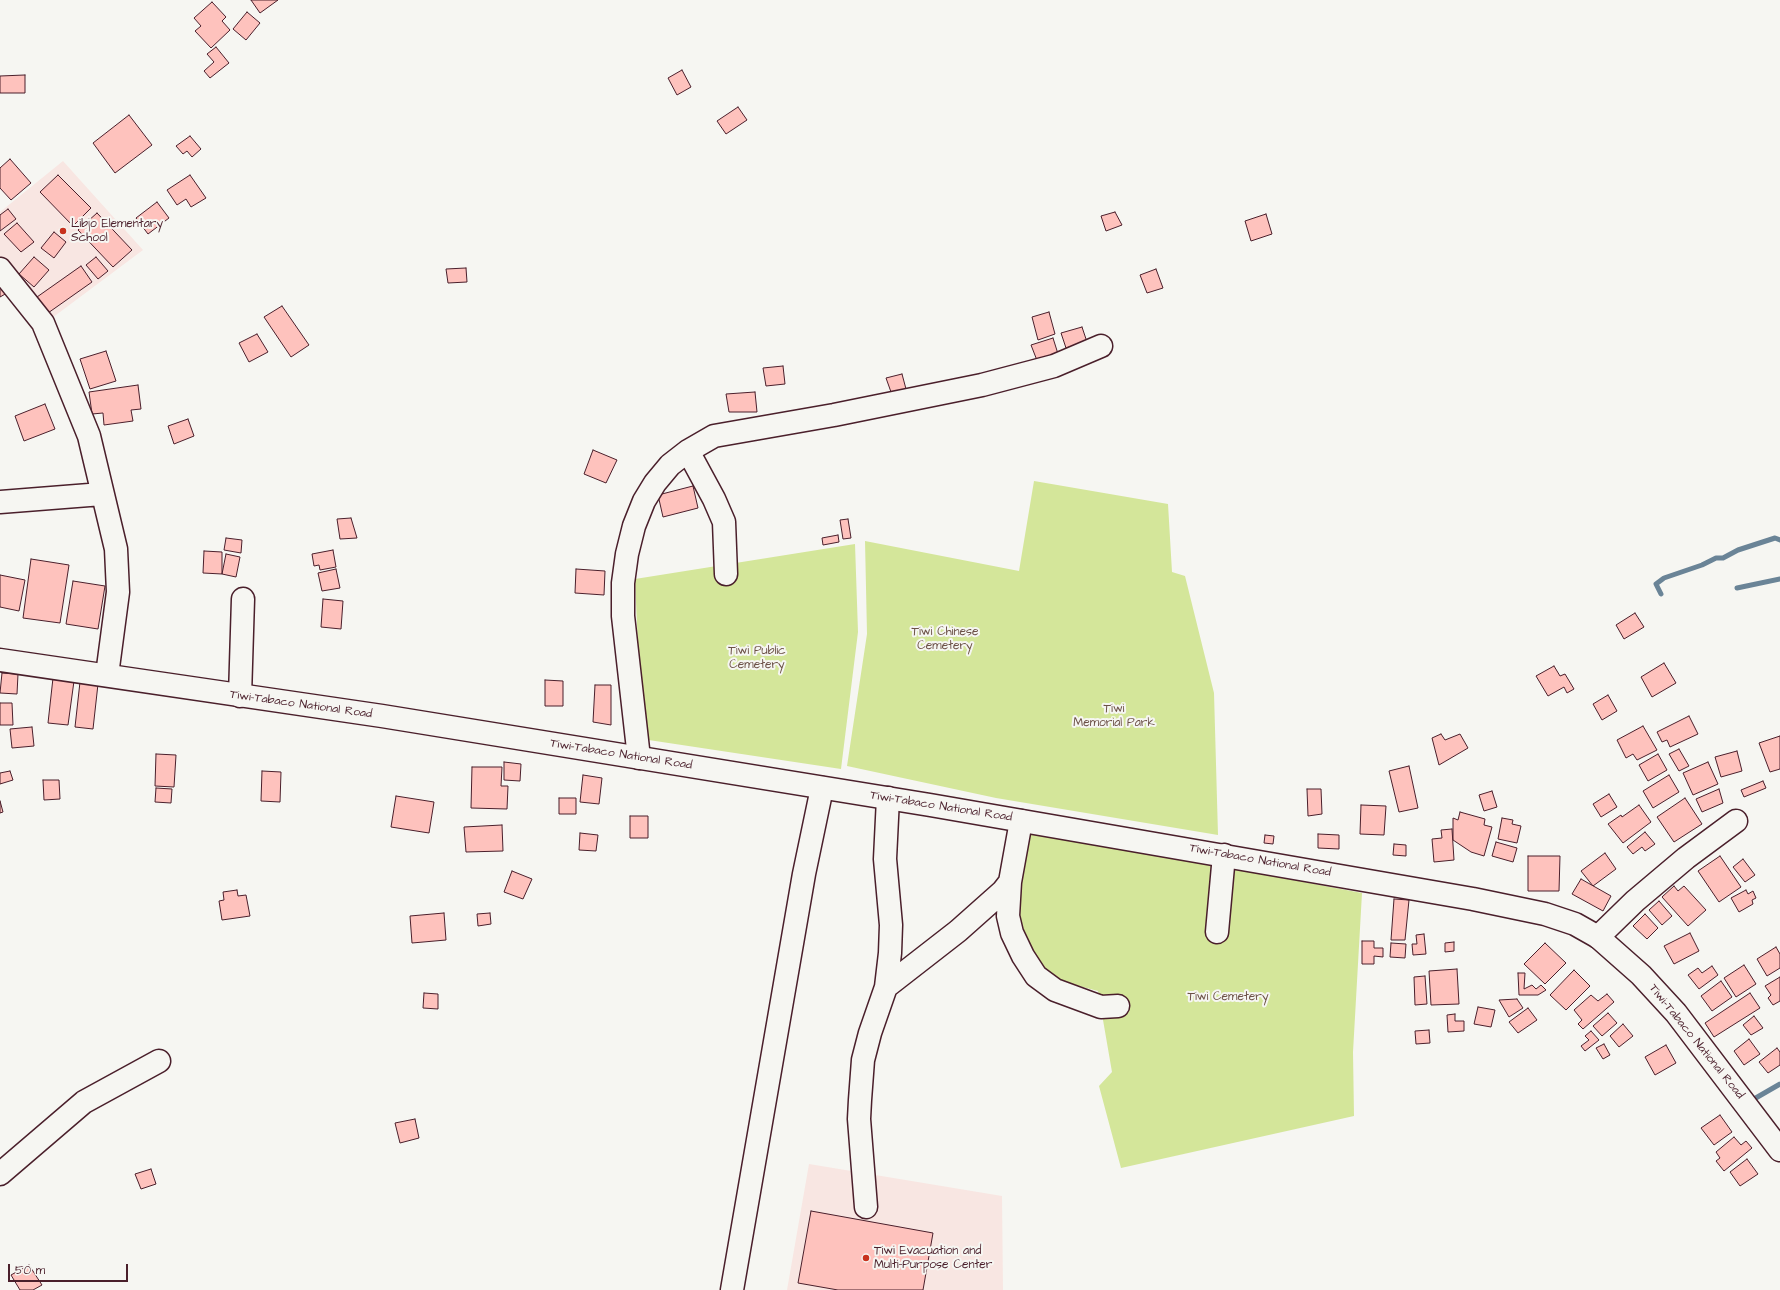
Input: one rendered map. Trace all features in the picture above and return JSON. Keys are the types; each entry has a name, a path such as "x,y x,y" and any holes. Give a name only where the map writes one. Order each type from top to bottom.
{"street":[{"path":"0,269 43,323 89,436 116,549 118,592 106,675"},
{"path":"638,758 623,616 623,584 627,554 634,526 648,495 670,465 688,451 714,436 834,415 982,385 1054,366 1101,346"},
{"path":"688,451 714,499 724,522 726,574"},
{"path":"0,502 102,494"},
{"path":"240,696 243,599"},
{"name":"Tiwi-Tabaco National Road","path":"0,660 382,716 888,798 1224,855 1510,906 1545,914 1575,924 1598,937 1641,975 1676,1013 1780,1150"},
{"path":"732,1290 804,874 822,788"},
{"path":"866,1207 859,1119 860,1100 863,1060 870,1033 886,987 890,953 891,925 885,859 888,798"},
{"path":"1021,821 1010,882 1008,916 1012,933 1023,956 1036,976 1055,990 1101,1007 1118,1006"},
{"path":"1598,937 1635,901 1686,858 1736,821"},
{"path":"1217,932 1224,855"},
{"path":"886,987 958,931 1003,891 1010,882"},
{"path":"0,1174 84,1102 159,1061"}],"shaded area":[{"name":"Libjo Elementary School","path":"63,161 143,250 48,321 0,258 0,212"},
{"path":"809,1164 1002,1196 1003,1290 787,1290"}],"green space":[{"name":"Tiwi Memorial Park","path":"1034,481 1168,504 1172,572 1185,576 1214,693 1218,835 996,798 847,766 867,634 865,541 1019,571"},
{"name":"Tiwi Public Cemetery","path":"855,544 858,632 841,769 642,739 635,579"},
{"name":"Tiwi Cemetery","path":"1028,830 1362,893 1353,1052 1354,1116 1121,1168 1099,1086 1112,1072 1098,991 1052,979 1032,956 1020,924 1015,901"}],"building":[{"path":"251,0 278,0 260,13"},
{"path":"212,2 226,17 222,21 230,30 211,48 195,31 201,26 194,18"},
{"path":"247,12 260,23 246,40 233,29"},
{"path":"216,47 229,63 210,78 204,71 214,62 207,54"},
{"path":"682,70 691,87 677,95 668,78"},
{"path":"25,75 25,93 0,93 0,76"},
{"path":"738,107 747,120 726,134 717,121"},
{"path":"129,115 152,145 115,173 93,143"},
{"path":"190,136 201,149 192,157 187,151 183,154 176,146"},
{"path":"10,159 31,183 11,200 0,188 0,168"},
{"path":"58,175 91,208 73,226 40,192"},
{"path":"190,175 206,198 191,207 186,199 177,205 167,190"},
{"path":"157,202 169,218 148,234 136,218"},
{"path":"8,209 16,219 0,231 0,215"},
{"path":"1115,212 1122,225 1106,231 1101,216"},
{"path":"97,213 132,250 113,267 78,230"},
{"path":"1266,214 1272,234 1251,241 1245,221"},
{"path":"17,223 34,242 21,252 4,234"},
{"path":"54,232 66,242 54,258 41,248"},
{"path":"34,257 49,270 34,287 19,274"},
{"path":"96,257 108,271 98,279 86,265"},
{"path":"81,266 92,282 48,313 37,297"},
{"path":"466,268 467,282 448,283 446,269"},
{"path":"1156,269 1163,288 1147,293 1140,275"},
{"path":"0,285 7,293 0,297"},
{"path":"282,306 309,345 291,357 264,317"},
{"path":"1049,312 1055,334 1038,340 1032,317"},
{"path":"1082,327 1087,342 1066,348 1061,333"},
{"path":"257,334 268,352 249,362 239,343"},
{"path":"1053,338 1059,357 1038,363 1031,345"},
{"path":"106,351 116,381 90,389 80,359"},
{"path":"783,366 785,384 766,386 763,368"},
{"path":"902,374 906,389 891,392 886,378"},
{"path":"138,385 141,409 131,410 133,421 104,425 103,413 92,414 89,392"},
{"path":"755,392 757,412 729,412 726,394"},
{"path":"45,404 55,429 24,441 15,416"},
{"path":"188,419 194,436 174,444 168,426"},
{"path":"593,450 617,460 606,483 584,474"},
{"path":"693,486 698,508 663,517 658,495"},
{"path":"351,518 357,538 340,539 337,519"},
{"path":"848,519 851,538 843,539 840,520"},
{"path":"838,535 839,542 823,545 822,538"},
{"path":"226,538 242,540 241,553 224,550"},
{"path":"333,550 336,567 320,570 319,565 314,566 312,554"},
{"path":"204,551 222,552 222,574 203,573"},
{"path":"226,554 240,557 236,577 222,574"},
{"path":"31,559 69,565 60,623 23,618"},
{"path":"336,569 340,588 322,591 318,573"},
{"path":"576,569 605,571 604,595 575,593"},
{"path":"0,575 25,580 19,611 0,607"},
{"path":"73,581 105,586 98,629 66,624"},
{"path":"323,599 343,601 341,629 321,627"},
{"path":"1635,613 1644,627 1624,639 1616,625"},
{"path":"1664,663 1676,683 1652,697 1641,677"},
{"path":"1554,666 1560,676 1565,674 1574,689 1567,693 1564,687 1548,696 1536,676"},
{"path":"2,673 18,674 17,694 0,693"},
{"path":"53,678 74,681 68,725 48,723"},
{"path":"545,680 563,681 563,706 545,706"},
{"path":"80,682 98,684 93,729 75,727"},
{"path":"595,685 611,685 611,725 593,722"},
{"path":"1608,695 1617,711 1602,720 1593,704"},
{"path":"0,703 12,703 13,725 0,725"},
{"path":"1689,716 1698,734 1670,747 1667,740 1662,742 1657,732"},
{"path":"1643,726 1657,750 1637,760 1633,754 1626,758 1617,740"},
{"path":"32,727 34,746 12,748 10,729"},
{"path":"1441,734 1445,740 1460,734 1468,748 1439,765 1432,738"},
{"path":"1780,736 1780,769 1770,772 1759,743"},
{"path":"1679,749 1689,766 1679,771 1669,754"},
{"path":"1737,751 1742,771 1721,777 1715,757"},
{"path":"156,754 176,755 174,787 155,786"},
{"path":"1658,754 1667,770 1648,781 1639,765"},
{"path":"504,762 521,764 520,781 504,780"},
{"path":"1708,762 1718,784 1693,795 1683,773"},
{"path":"1409,766 1418,808 1399,812 1389,771"},
{"path":"472,767 502,767 501,786 508,786 507,809 471,808"},
{"path":"10,771 13,780 0,784 0,773"},
{"path":"262,771 281,772 280,802 261,801"},
{"path":"583,775 602,778 599,804 580,802"},
{"path":"1669,775 1679,792 1653,808 1643,791"},
{"path":"43,780 59,780 60,799 44,800"},
{"path":"1763,781 1766,788 1744,797 1741,790"},
{"path":"156,788 172,789 171,803 155,802"},
{"path":"1307,789 1321,789 1322,814 1308,816"},
{"path":"1719,789 1723,803 1702,812 1696,799"},
{"path":"1492,791 1497,807 1484,811 1479,795"},
{"path":"1609,794 1617,807 1601,817 1593,804"},
{"path":"396,796 434,802 429,833 391,827"},
{"path":"559,798 576,798 576,814 559,814"},
{"path":"1685,798 1702,824 1674,842 1657,817"},
{"path":"0,801 3,812 0,813"},
{"path":"1361,805 1386,806 1384,835 1360,834"},
{"path":"1639,805 1651,822 1623,843 1608,824 1621,815 1622,817"},
{"path":"1460,812 1485,819 1484,825 1492,827 1484,856 1471,852 1453,840 1453,818 1458,820"},
{"path":"630,816 648,816 648,838 630,838"},
{"path":"1502,818 1513,820 1512,824 1521,826 1517,843 1498,839"},
{"path":"502,825 503,851 466,852 464,827"},
{"path":"1452,829 1454,860 1434,862 1432,839 1442,838 1441,830"},
{"path":"1645,832 1655,844 1645,851 1642,847 1633,854 1627,847"},
{"path":"580,833 598,835 596,851 579,850"},
{"path":"1318,834 1339,835 1339,849 1318,848"},
{"path":"1265,835 1274,836 1273,844 1264,843"},
{"path":"1496,842 1517,848 1513,862 1492,856"},
{"path":"1394,844 1406,845 1406,856 1393,855"},
{"path":"1605,853 1616,869 1593,886 1581,871"},
{"path":"1528,856 1560,856 1559,891 1528,891"},
{"path":"1720,856 1741,887 1719,902 1698,871"},
{"path":"1743,859 1755,875 1745,882 1733,867"},
{"path":"512,871 532,879 523,899 504,892"},
{"path":"1581,879 1611,896 1603,911 1572,894"},
{"path":"1674,886 1678,891 1684,886 1706,910 1688,926 1662,897"},
{"path":"237,890 238,896 246,895 250,916 222,920 219,901 224,900 223,892"},
{"path":"1746,890 1748,894 1753,891 1756,898 1752,900 1753,904 1739,912 1731,898"},
{"path":"1394,899 1409,900 1405,940 1391,940"},
{"path":"1659,901 1672,916 1662,925 1649,910"},
{"path":"444,913 446,940 412,943 410,916"},
{"path":"490,913 491,924 478,926 477,914"},
{"path":"1645,914 1658,928 1647,939 1633,926"},
{"path":"1690,933 1699,951 1674,964 1664,946"},
{"path":"1424,934 1426,954 1413,955 1412,944 1417,944 1416,935"},
{"path":"1362,941 1374,941 1374,948 1383,948 1383,957 1374,956 1374,964 1362,964"},
{"path":"1454,942 1454,951 1445,952 1445,943"},
{"path":"1391,943 1406,944 1405,958 1390,957"},
{"path":"1545,943 1566,963 1545,984 1524,964"},
{"path":"1776,947 1780,954 1780,968 1767,976 1757,959"},
{"path":"1744,965 1756,984 1736,997 1724,978"},
{"path":"1712,966 1718,975 1699,989 1688,975 1698,968 1702,973"},
{"path":"1457,969 1459,1004 1431,1005 1429,971"},
{"path":"1574,970 1590,986 1566,1010 1550,995"},
{"path":"1518,973 1525,973 1524,989 1532,985 1536,989 1541,985 1546,990 1538,995 1519,995"},
{"path":"1425,976 1427,1004 1415,1005 1414,977"},
{"path":"1780,977 1780,1001 1773,1005 1768,998 1771,995 1765,986"},
{"path":"1721,981 1732,997 1712,1011 1701,996"},
{"path":"424,993 438,994 438,1009 423,1008"},
{"path":"1750,993 1760,1008 1714,1037 1705,1023"},
{"path":"1607,994 1614,1002 1583,1029 1578,1024 1582,1020 1574,1010 1591,995 1598,1001"},
{"path":"1517,999 1523,1008 1509,1017 1499,1000"},
{"path":"1478,1007 1495,1010 1491,1027 1474,1024"},
{"path":"1528,1008 1537,1020 1518,1033 1509,1022"},
{"path":"1608,1013 1617,1023 1602,1036 1593,1026"},
{"path":"1455,1014 1455,1021 1464,1021 1464,1031 1448,1032 1447,1015"},
{"path":"1754,1016 1763,1028 1751,1035 1743,1025"},
{"path":"1623,1024 1633,1036 1619,1047 1610,1036"},
{"path":"1429,1030 1430,1043 1416,1044 1415,1031"},
{"path":"1591,1031 1599,1040 1585,1051 1581,1046 1589,1040 1585,1036"},
{"path":"1749,1039 1760,1054 1744,1065 1734,1051"},
{"path":"1604,1044 1610,1055 1603,1059 1596,1048"},
{"path":"1666,1045 1676,1063 1655,1075 1645,1057"},
{"path":"1777,1048 1780,1052 1780,1065 1768,1073 1759,1062"},
{"path":"1720,1115 1732,1132 1714,1145 1701,1128"},
{"path":"415,1119 419,1138 400,1143 395,1123"},
{"path":"1734,1137 1741,1145 1746,1141 1752,1148 1724,1171 1716,1161 1720,1158 1716,1152"},
{"path":"1747,1159 1758,1174 1740,1186 1730,1172"},
{"path":"151,1169 156,1184 141,1189 135,1174"},
{"name":"Tiwi Evacuation and Multi-Purpose Center","path":"811,1211 933,1233 923,1290 838,1290 798,1283"},
{"path":"29,1265 42,1285 33,1290 20,1290 11,1275"}],"waterway":[{"path":"1661,594 1656,584 1664,578 1702,565 1716,558 1723,558 1738,550 1775,538 1780,540"},
{"path":"1737,588 1780,579"},
{"path":"1754,1099 1780,1084"}],"place":[{"name":"Libjo Elementary School","path":"63,231"},
{"name":"Tiwi Evacuation and Multi-Purpose Center","path":"866,1258"}],"park label":[{"name":"Tiwi Chinese Cemetery","path":"945,639"}]}
